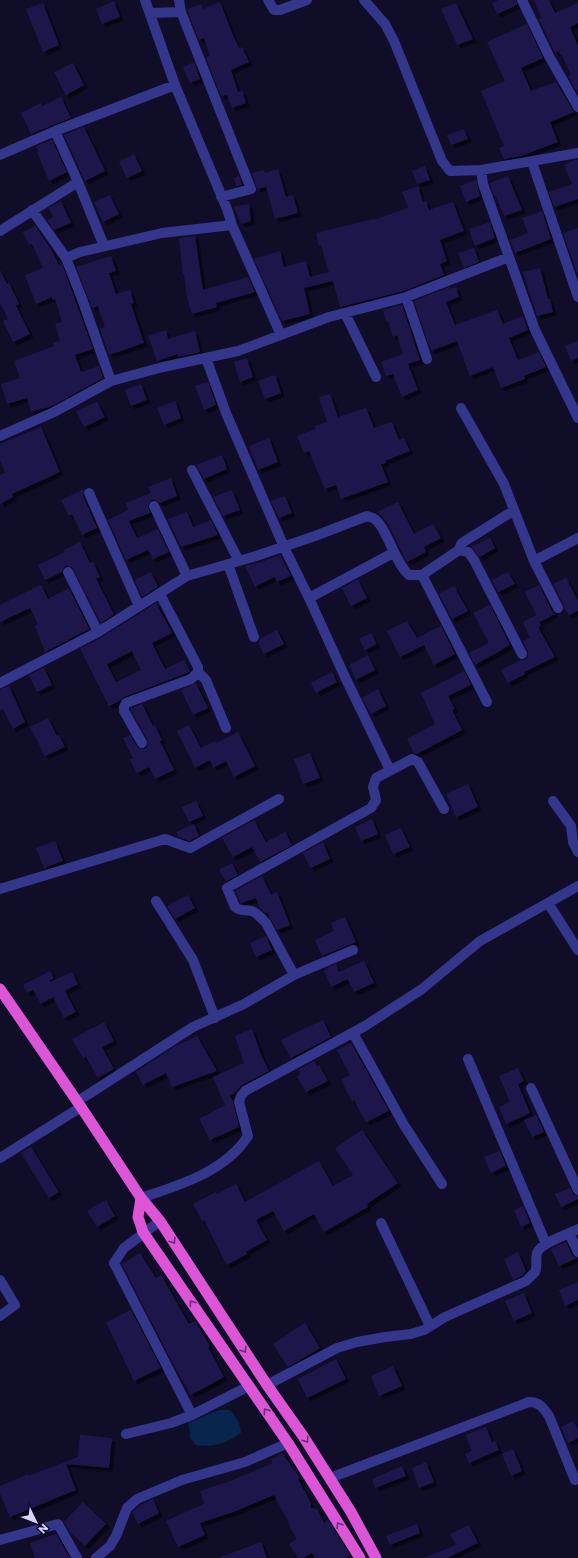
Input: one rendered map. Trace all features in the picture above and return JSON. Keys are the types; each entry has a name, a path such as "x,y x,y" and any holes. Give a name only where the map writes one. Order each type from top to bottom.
{"highway":[{"path":"0,989 80,1104 141,1198 160,1221 267,1385 303,1436 351,1512 376,1558"},
{"path":"141,1198 138,1217 143,1232 288,1443 360,1558"}],"street":[{"path":"146,0 175,85 232,225 281,335"},
{"path":"179,0 181,12 252,189 221,197"},
{"path":"268,0 274,10 280,10 308,0"},
{"path":"364,0 385,24 394,41 442,161 450,171 481,170 578,153"},
{"path":"522,0 549,56 578,107"},
{"path":"150,13 181,12"},
{"path":"0,155 55,131 175,85"},
{"path":"55,131 104,246"},
{"path":"532,162 578,297"},
{"path":"481,170 483,184 535,330 578,418"},
{"path":"0,231 78,182"},
{"path":"32,210 66,258 111,381"},
{"path":"66,258 80,252 162,233 232,225"},
{"path":"0,436 54,412 111,381 238,351 345,313 406,297 509,257"},
{"path":"406,297 427,359"},
{"path":"345,313 376,377"},
{"path":"206,358 226,414 284,547 390,770"},
{"path":"461,408 504,484 513,511 534,561 558,608"},
{"path":"192,470 239,561"},
{"path":"89,493 139,606"},
{"path":"154,506 187,576"},
{"path":"0,683 98,632 187,576 284,547 367,516 374,518 378,522 393,553 408,575 422,575 459,550 461,544 465,541 513,511"},
{"path":"534,561 578,538"},
{"path":"459,550 468,552 471,555 522,654"},
{"path":"309,598 393,553"},
{"path":"228,564 254,637"},
{"path":"68,572 98,632"},
{"path":"422,575 486,702"},
{"path":"160,594 198,667 198,672 206,680 226,728"},
{"path":"142,743 124,711 126,703 191,679 198,672"},
{"path":"294,975 266,923 261,917 253,912 237,909 227,888 371,808 376,800 373,787 376,778 412,759 418,762 444,809"},
{"path":"0,889 165,839 190,848 279,799"},
{"path":"553,801 571,826 573,842 578,852"},
{"path":"141,1198 196,1178 227,1158 245,1142 248,1136 239,1102 245,1091 353,1033 422,989 480,941 578,886"},
{"path":"156,901 193,960 215,1018"},
{"path":"548,903 578,950"},
{"path":"0,1158 193,1027 244,1004 294,975 353,950"},
{"path":"353,1033 404,1125 442,1184"},
{"path":"468,1059 546,1244"},
{"path":"531,1088 578,1190"},
{"path":"160,1221 143,1232 124,1248 114,1263 192,1415"},
{"path":"381,1223 430,1326"},
{"path":"267,1385 337,1348 364,1341 411,1334 529,1279 537,1269 537,1253 539,1249 546,1244 574,1231 578,1252"},
{"path":"0,1280 15,1305 0,1316"},
{"path":"126,1434 171,1423 192,1415 249,1386"},
{"path":"330,1478 529,1402 536,1402 549,1416 575,1480"},
{"path":"96,1558 110,1546 128,1508 137,1499 188,1478 245,1462 288,1443"},
{"path":"0,1540 58,1524 77,1558"}],"water":[{"path":"219,1410 230,1410 235,1415 240,1426 241,1433 220,1444 208,1446 196,1445 190,1438 188,1423"}],"building":[{"path":"499,0 516,0 517,5 497,14 492,3"},
{"path":"534,0 549,0 555,13 578,3 578,23 570,27 578,46 578,94 568,76 571,75 562,55 560,55 559,51 555,53 539,19 541,18"},
{"path":"114,1 120,17 102,24 96,9"},
{"path":"220,2 239,48 242,47 249,62 231,70 238,92 242,91 246,103 232,108 227,95 221,96 206,58 210,56 204,38 199,40 187,9 201,4 203,9"},
{"path":"43,3 59,45 43,52 26,9"},
{"path":"456,3 473,39 457,45 441,9"},
{"path":"527,24 543,58 521,68 531,91 556,82 574,112 550,122 558,142 521,156 504,159 499,148 504,146 481,91 505,81 487,42"},
{"path":"194,62 200,79 190,83 183,67"},
{"path":"73,63 84,85 66,95 54,72"},
{"path":"61,97 71,118 31,134 21,113 41,103 42,106"},
{"path":"84,127 105,171 85,181 64,135"},
{"path":"464,129 468,139 451,145 447,135"},
{"path":"52,140 67,172 49,181 36,146"},
{"path":"134,154 142,171 127,178 119,162"},
{"path":"578,160 578,199 554,207 549,192 572,184 564,165"},
{"path":"425,166 430,180 417,184 412,171"},
{"path":"278,169 286,197 293,195 298,213 275,219 266,187 257,189 252,173 264,170 265,173"},
{"path":"239,176 242,185 236,186 234,178"},
{"path":"508,176 522,210 504,216 496,196 494,196 490,183"},
{"path":"476,180 480,196 466,202 460,186"},
{"path":"418,186 423,202 426,201 429,210 453,202 464,231 440,240 447,261 440,264 444,275 404,291 340,307 333,281 304,288 310,314 282,321 254,259 280,251 284,267 306,261 310,277 329,272 321,245 319,246 316,233 374,220 405,209 408,207 402,192"},
{"path":"110,195 119,214 103,222 94,202"},
{"path":"61,201 71,223 54,230 47,220 53,217 49,208"},
{"path":"249,204 251,221 241,224 234,206"},
{"path":"542,211 551,239 515,253 510,240 528,233 522,218"},
{"path":"490,222 495,238 475,246 469,229"},
{"path":"35,226 51,249 59,265 62,264 93,349 75,355 81,372 99,366 103,378 52,406 31,412 27,398 7,404 1,384 20,378 14,361 54,346 53,343 60,341 55,324 62,322 55,299 52,300 52,297 36,304 25,275 43,268 32,244 29,245 23,232"},
{"path":"578,228 578,273 577,273 563,233"},
{"path":"195,236 203,290 248,277 255,292 216,303 217,307 192,314 183,274 179,238"},
{"path":"474,248 479,262 464,268 458,253"},
{"path":"111,256 116,271 109,273 116,294 130,290 134,303 131,304 144,343 109,355 100,329 105,327 98,306 92,308 76,267"},
{"path":"540,268 553,312 537,316 523,272"},
{"path":"0,270 7,284 9,283 19,304 16,306 30,334 13,342 3,321 8,319 0,302"},
{"path":"449,287 449,289 456,287 459,297 446,302 455,325 497,310 503,324 523,316 528,330 509,338 518,360 539,352 546,367 524,376 525,379 501,388 493,367 470,376 457,341 431,351 414,301"},
{"path":"402,305 420,360 408,364 418,390 402,397 393,374 386,376 381,362 403,354 397,335 393,337 383,310"},
{"path":"166,330 168,339 195,331 200,352 178,357 178,354 157,361 148,336"},
{"path":"578,341 578,358 571,361 565,346"},
{"path":"247,358 253,377 240,382 234,362"},
{"path":"275,375 281,393 265,399 258,381"},
{"path":"208,382 216,405 204,410 195,386"},
{"path":"141,384 147,400 131,406 125,390"},
{"path":"330,394 338,417 366,408 374,428 392,422 399,440 404,438 410,451 381,464 388,482 341,499 336,485 325,489 309,451 304,453 297,436 316,429 315,426 327,422 319,397"},
{"path":"175,401 181,418 164,425 157,408"},
{"path":"97,402 105,417 84,427 76,411"},
{"path":"41,427 60,472 12,494 13,497 0,504 0,475 5,473 0,460 0,444"},
{"path":"269,438 278,462 258,470 249,446"},
{"path":"222,455 227,469 204,479 196,465"},
{"path":"171,478 177,496 160,503 155,500 151,500 148,506 150,513 129,521 137,538 158,529 169,552 153,559 148,550 126,560 108,520 128,510 126,503 151,493 148,487"},
{"path":"84,489 83,496 97,528 82,535 72,514 69,516 61,500"},
{"path":"232,490 240,510 223,516 213,497"},
{"path":"285,496 292,513 279,518 271,501"},
{"path":"398,502 414,534 433,524 441,538 424,547 426,552 407,562 388,524 378,512"},
{"path":"187,512 193,527 211,520 218,535 181,547 168,519"},
{"path":"490,538 495,548 480,557 471,547"},
{"path":"80,542 90,563 93,562 100,577 96,579 114,614 101,623 72,567 65,566 62,572 45,580 38,565 65,552 64,550"},
{"path":"280,555 291,576 277,582 274,577 255,587 245,566 262,562"},
{"path":"151,572 158,587 142,597 135,580"},
{"path":"508,572 515,584 498,592 492,580"},
{"path":"566,578 578,601 578,611 569,615 564,609 564,605 553,584"},
{"path":"358,579 367,598 351,606 342,588"},
{"path":"41,585 48,599 69,588 89,629 45,652 35,626 38,624 30,608 0,622 0,605"},
{"path":"539,585 555,614 540,622 525,592"},
{"path":"454,586 468,611 452,619 439,594"},
{"path":"156,603 172,633 152,643 165,669 184,660 190,671 124,697 120,701 109,706 80,649 101,638","holes":["132,651 141,670 116,682 107,664"]},
{"path":"490,605 510,645 475,665 469,653 489,643 473,613"},
{"path":"536,615 541,626 538,627 555,657 524,672 525,674 508,683 501,670 521,660 525,660 528,657 528,651 523,641 530,638 523,622"},
{"path":"407,621 417,638 441,626 455,654 434,665 424,645 400,657 387,631"},
{"path":"277,630 284,644 264,654 258,642 260,639"},
{"path":"371,633 377,644 365,650 359,639"},
{"path":"368,655 375,670 356,680 349,665"},
{"path":"44,668 52,685 37,692 29,675"},
{"path":"464,671 471,685 448,696 455,709 452,710 462,730 417,754 414,753 407,739 435,724 421,693"},
{"path":"332,672 337,682 316,693 311,683"},
{"path":"196,683 208,708 193,715 181,690"},
{"path":"9,686 25,722 13,729 3,709 0,710 0,689"},
{"path":"378,689 386,706 371,714 362,698"},
{"path":"142,704 153,726 155,725 162,740 160,741 174,770 155,779 149,767 137,773 130,760 133,758 123,738 130,735 138,748 145,749 148,746 148,740 130,709"},
{"path":"48,718 57,736 59,735 65,747 45,756 30,727"},
{"path":"189,725 201,748 215,741 216,743 238,732 255,766 234,777 226,761 213,768 210,760 195,768 177,731"},
{"path":"310,753 320,778 303,784 294,759"},
{"path":"468,784 478,807 456,817 446,794"},
{"path":"196,801 203,816 189,822 182,807"},
{"path":"372,819 378,834 361,841 355,827"},
{"path":"254,820 266,842 285,832 292,845 260,862 252,847 233,857 222,838"},
{"path":"194,824 199,836 189,841 179,837 176,832"},
{"path":"401,828 410,847 393,854 385,835"},
{"path":"55,841 63,861 44,868 36,848"},
{"path":"323,842 330,859 310,868 303,853"},
{"path":"232,863 238,875 226,881 219,870"},
{"path":"262,876 271,895 277,892 290,925 277,930 267,912 265,913 260,908 256,898 241,903 235,891"},
{"path":"188,895 195,908 175,919 167,906"},
{"path":"345,917 356,942 322,956 315,940 334,931 331,923"},
{"path":"266,936 272,950 256,957 250,943"},
{"path":"364,961 374,983 354,992 348,979 331,987 324,971 328,969 327,968 336,964 339,972"},
{"path":"50,971 54,978 49,981 50,982 72,972 78,984 65,991 76,1012 64,1018 53,997 41,1004 33,990 27,993 23,985"},
{"path":"323,1020 331,1037 291,1058 281,1040"},
{"path":"104,1022 114,1041 102,1047 114,1069 98,1078 86,1057 83,1058 72,1039"},
{"path":"252,1029 262,1057 269,1071 242,1085 230,1096 233,1101 239,1127 210,1140 199,1119 225,1105 213,1077 244,1063 235,1036"},
{"path":"197,1036 217,1071 172,1087 166,1073 143,1085 136,1072 175,1046"},
{"path":"351,1043 389,1111 366,1122 354,1100 352,1101 341,1080 350,1075 337,1050"},
{"path":"314,1061 317,1066 319,1065 328,1081 306,1092 297,1076 300,1075 298,1070"},
{"path":"518,1068 524,1081 518,1084 530,1113 506,1124 499,1107 510,1102 499,1076"},
{"path":"536,1115 544,1132 532,1137 524,1120"},
{"path":"362,1130 398,1183 367,1204 368,1207 324,1232 314,1214 284,1231 273,1211 256,1220 267,1240 246,1252 247,1254 227,1265 204,1220 202,1221 193,1204 236,1184 245,1202 319,1161 333,1186 353,1175 335,1148"},
{"path":"31,1147 59,1192 49,1198 21,1153"},
{"path":"500,1151 506,1166 491,1173 484,1157"},
{"path":"570,1188 574,1195 578,1196 578,1199 561,1207 555,1194"},
{"path":"106,1200 115,1216 97,1227 87,1211"},
{"path":"523,1206 530,1223 521,1227 514,1210"},
{"path":"566,1242 572,1255 577,1258 559,1266 551,1249"},
{"path":"518,1252 526,1271 522,1276 513,1280 504,1259"},
{"path":"140,1253 156,1278 161,1275 189,1324 195,1321 210,1346 208,1347 224,1377 191,1395 172,1362 122,1264"},
{"path":"578,1282 578,1300 565,1306 559,1290"},
{"path":"524,1293 532,1313 514,1321 505,1301"},
{"path":"131,1310 161,1368 134,1381 106,1322"},
{"path":"305,1323 320,1348 288,1367 273,1344"},
{"path":"336,1359 346,1379 307,1398 298,1379"},
{"path":"393,1366 402,1386 379,1396 371,1376"},
{"path":"573,1421 578,1429 578,1438 568,1443 561,1427"},
{"path":"486,1427 492,1442 495,1441 499,1450 469,1463 465,1454 472,1451 466,1435"},
{"path":"80,1435 112,1438 109,1468 66,1464 76,1490 10,1517 0,1493 0,1486 28,1474 29,1476 78,1457"},
{"path":"513,1449 522,1471 511,1476 502,1454"},
{"path":"282,1453 300,1478 298,1479 311,1503 311,1508 317,1509 324,1523 328,1520 350,1555 346,1558 315,1558 312,1553 303,1558 298,1558 289,1544 297,1539 274,1495 236,1511 200,1523 205,1535 178,1547 166,1521 204,1504 200,1491 233,1480 273,1463 271,1460"},
{"path":"426,1462 434,1482 419,1488 412,1468"},
{"path":"402,1466 406,1476 375,1488 372,1479"},
{"path":"153,1499 159,1513 138,1524 132,1512 141,1505"},
{"path":"83,1502 106,1524 85,1546 70,1532 64,1522"},
{"path":"417,1524 420,1533 390,1545 386,1536"},
{"path":"469,1525 478,1543 447,1558 424,1558 456,1545 450,1534"},
{"path":"56,1534 70,1558 35,1558 30,1543"},
{"path":"261,1542 267,1558 221,1558 221,1557"}]}
